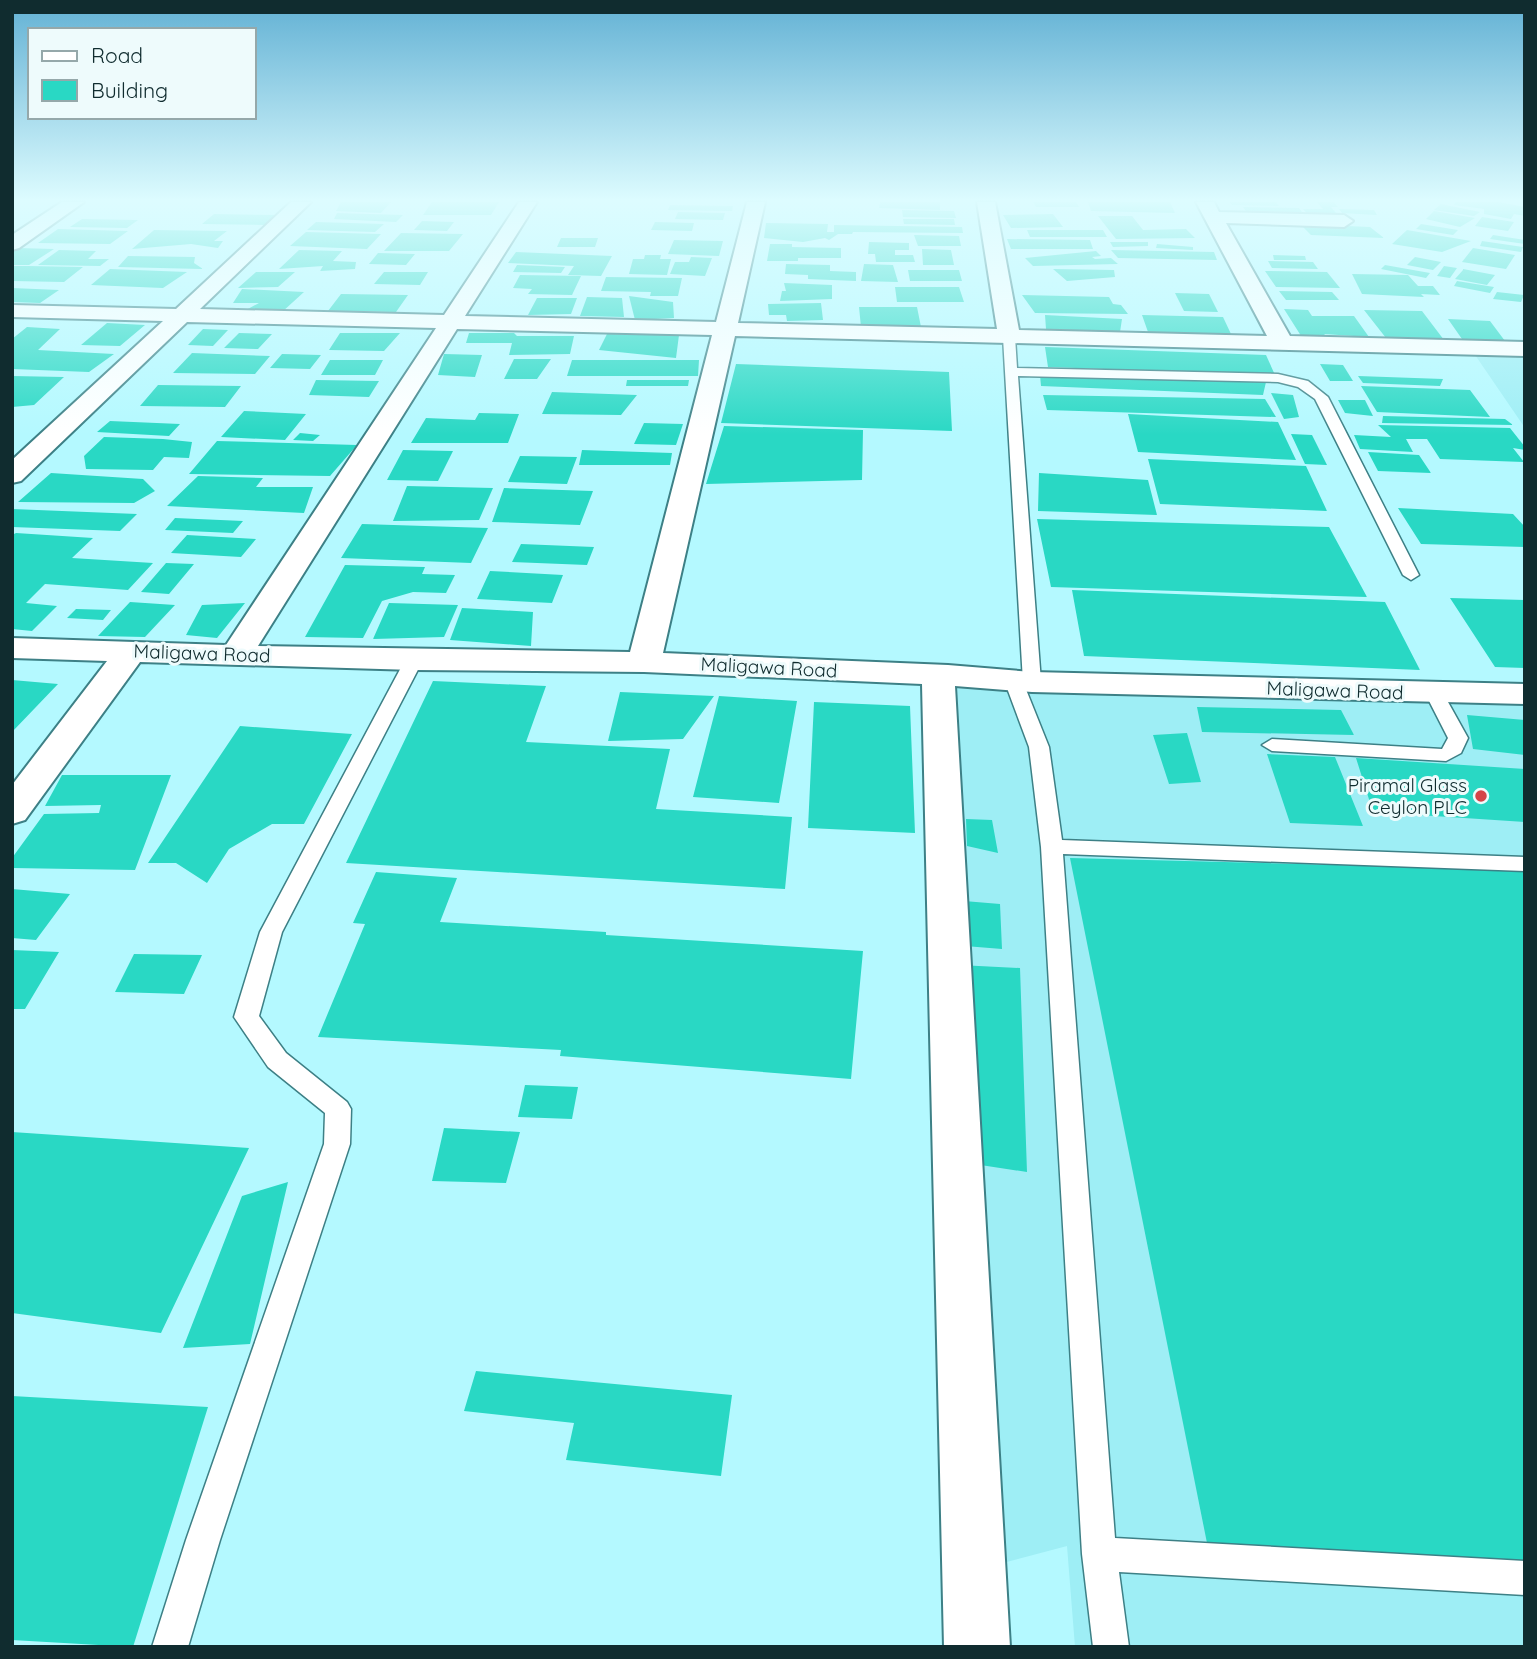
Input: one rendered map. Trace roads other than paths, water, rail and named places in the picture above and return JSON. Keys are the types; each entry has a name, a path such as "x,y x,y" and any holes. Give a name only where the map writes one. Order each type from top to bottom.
{"street":[{"path":"12,475 218,279"},
{"path":"236,654 478,279"},
{"path":"644,662 736,279"},
{"path":"999,279 1009,337"},
{"path":"1247,279 1281,341"},
{"path":"12,311 1525,349"},
{"name":"Maligawa Road","path":"12,648 414,660 644,662 1023,681 1525,694"},
{"path":"12,812 130,652"},
{"path":"938,675 977,1647"}],"lane":[{"path":"1009,337 1023,681 1039,747 1052,847 1099,1554 1111,1647"},
{"path":"1012,372 1278,378 1303,384 1321,397 1411,575"},
{"path":"170,1647 202,1540 337,1144 338,1109 277,1060 246,1017 271,932 414,660"},
{"path":"1272,744 1399,754 1446,754 1454,749 1458,738 1434,692"},
{"path":"1052,847 1525,864"},
{"path":"1099,1554 1525,1578"}],"place":[{"name":"Piramal Glass Ceylon PLC","path":"1481,796"}]}
